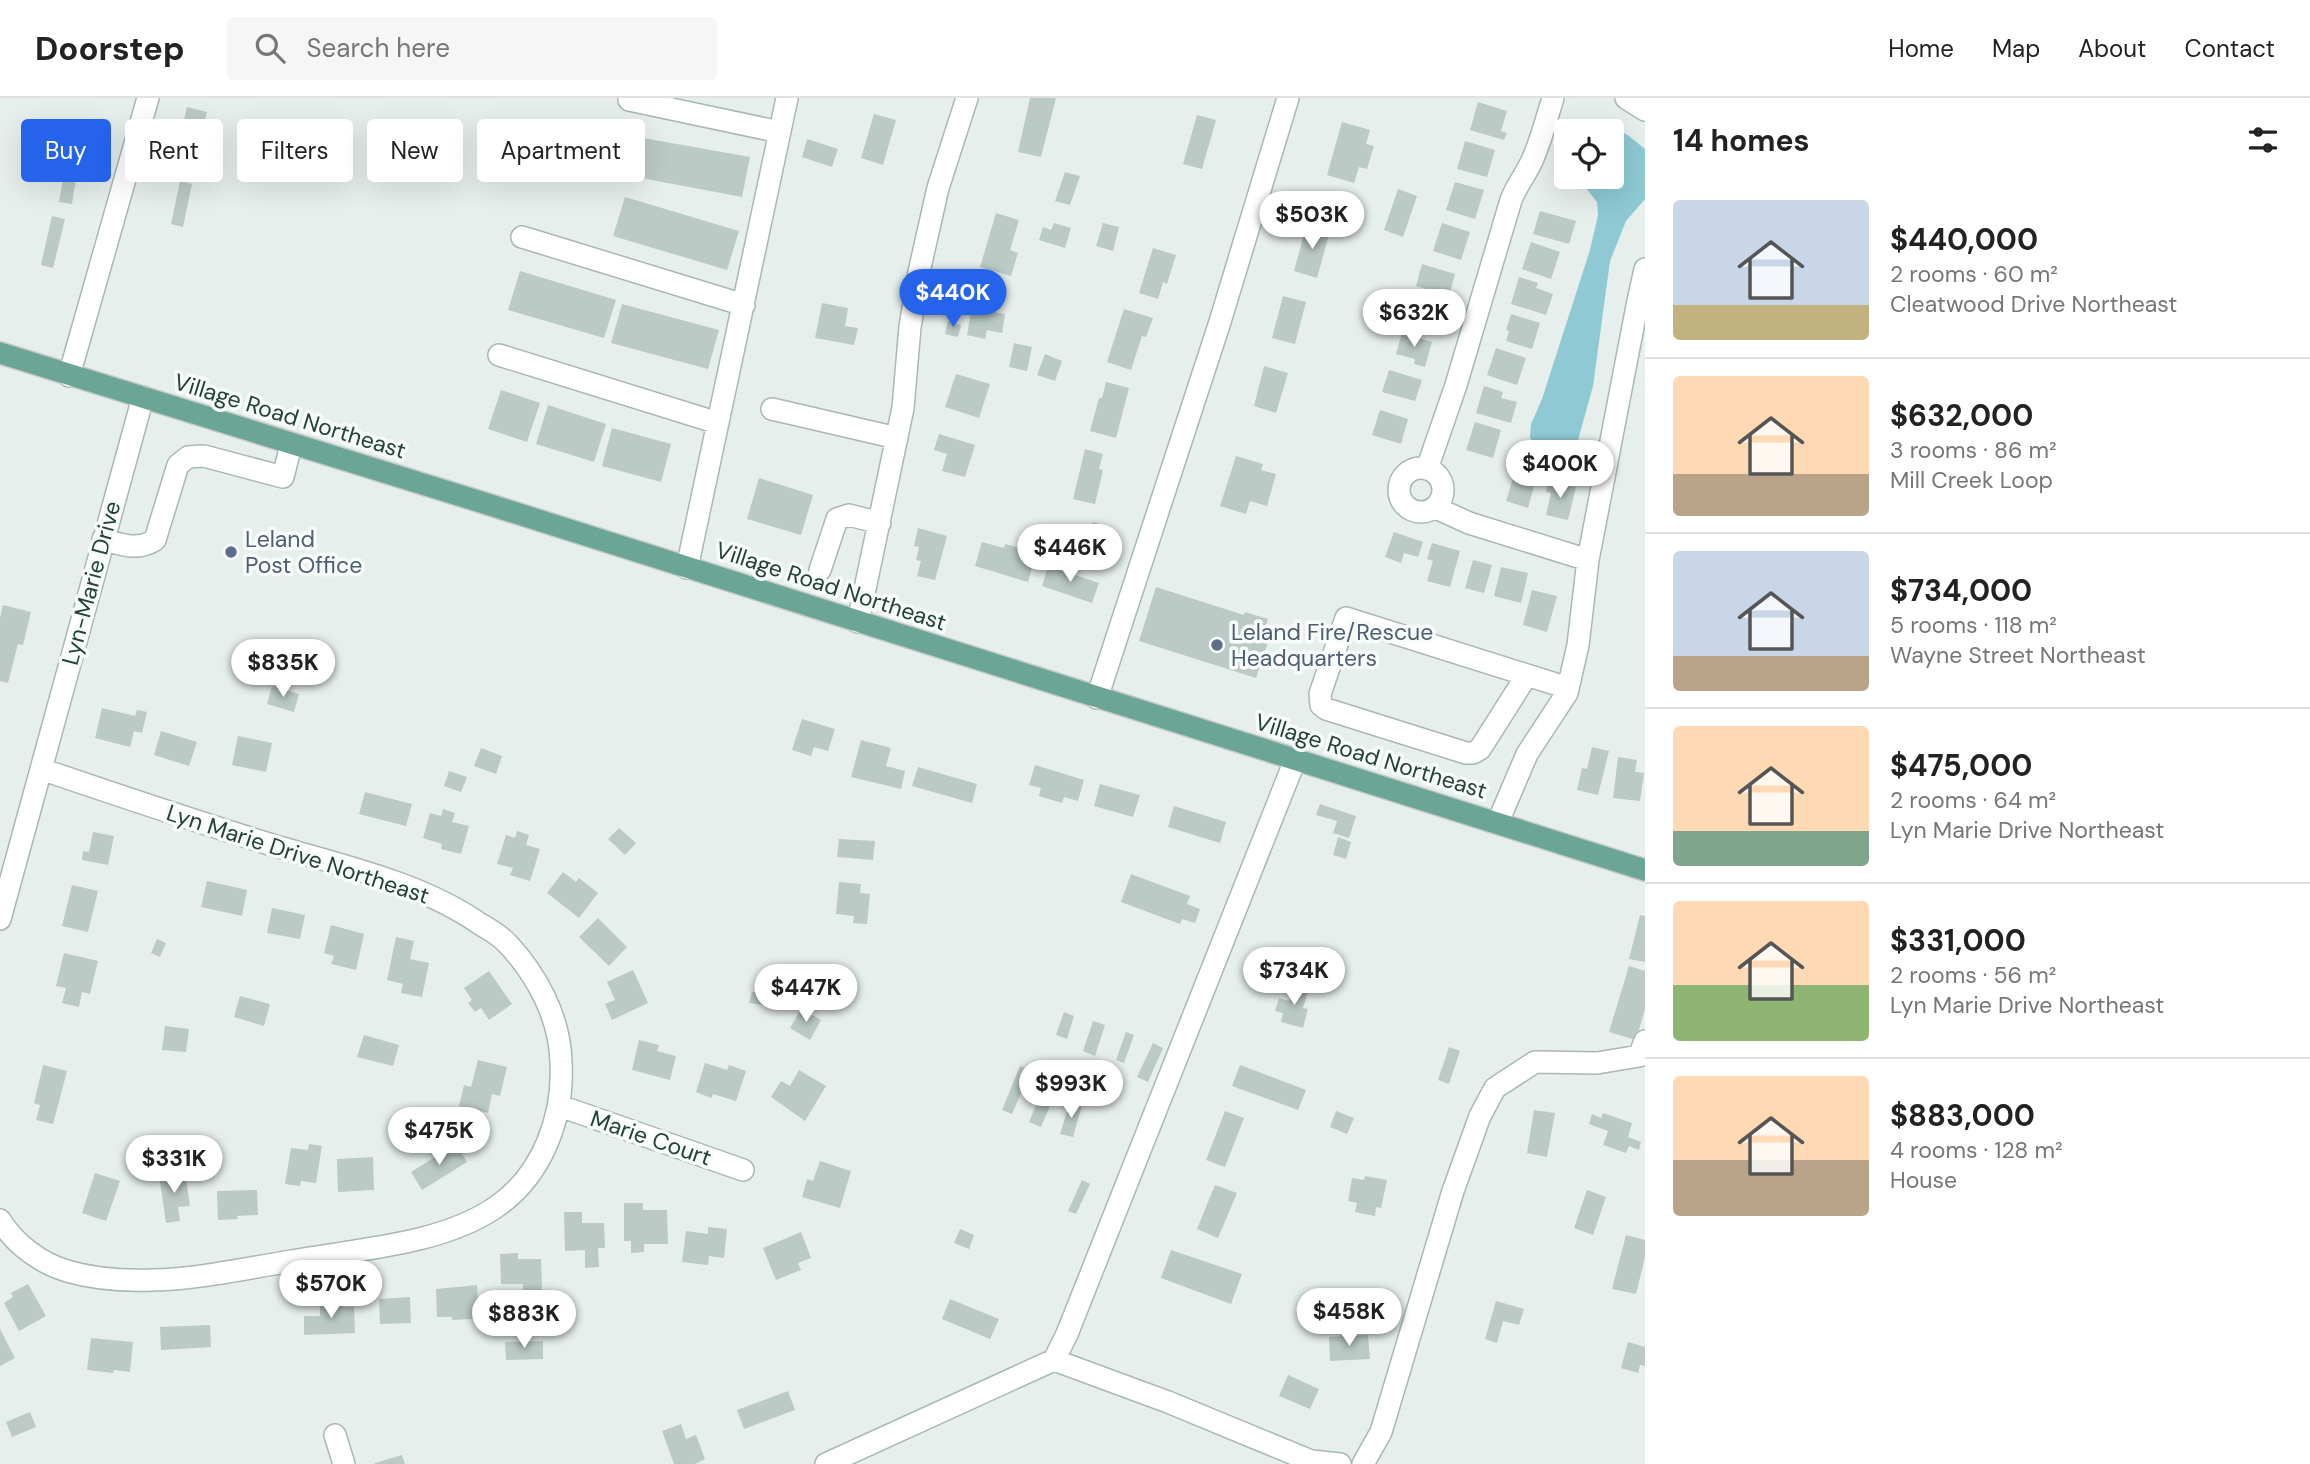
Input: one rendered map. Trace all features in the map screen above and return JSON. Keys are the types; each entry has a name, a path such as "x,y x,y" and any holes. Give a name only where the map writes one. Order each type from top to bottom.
{"main road":[{"name":"Village Road Northeast","path":"0,353 1645,870"}],"street":[{"path":"69,376 148,98"},
{"path":"630,98 629,100 780,132"},
{"path":"687,568 787,98"},
{"path":"858,622 903,408 910,327 919,272 938,188 967,98"},
{"path":"1097,698 1219,325 1288,98"},
{"path":"1427,469 1456,385 1511,200 1535,156 1553,98"},
{"path":"1626,98 1645,110"},
{"path":"522,237 744,306"},
{"path":"1498,822 1527,754 1569,688 1578,645 1588,560 1641,307 1645,269"},
{"path":"499,355 718,423"},
{"name":"Lyn-Marie Drive","path":"41,769 143,397"},
{"path":"772,409 897,438"},
{"path":"103,539 144,547 155,540 178,466 188,457 204,456 282,477 291,445"},
{"path":"1419,468 1427,469 1437,474 1444,489 1443,496 1436,508 1418,512 1411,510 1403,504 1400,497 1401,482 1405,475 1419,468"},
{"path":"1436,508 1469,523 1588,560"},
{"path":"820,570 837,519 849,515 880,523"},
{"path":"1527,675 1480,749 1473,753 1326,709 1321,705 1320,694 1346,618 1569,688"},
{"path":"827,1464 1054,1360 1067,1334 1295,760"},
{"path":"0,919 41,769"},
{"name":"Lyn Marie Drive Northeast","path":"1,1222 32,1255 66,1271 111,1279 155,1280 221,1273 429,1237 472,1222 499,1205 529,1177 547,1143 560,1106 561,1044 545,997 506,942 478,922 449,904 378,877 207,825 41,769"},
{"path":"1363,1464 1381,1432 1452,1191 1480,1116 1495,1088 1535,1062 1597,1063 1639,1056 1645,1041"},
{"name":"Marie Court","path":"560,1106 743,1170"},
{"path":"1054,1360 1168,1402 1311,1461 1340,1464"},
{"path":"335,1435 344,1464"}],"water":[{"path":"1624,133 1645,149 1645,199 1626,221 1610,261 1593,386 1575,451 1565,457 1534,446 1530,437 1531,424 1542,399 1590,250 1598,215 1597,202 1587,189 1624,189"}],"building":[{"path":"1030,98 1056,98 1041,157 1018,152"},
{"path":"1478,102 1507,111 1501,131 1507,133 1504,140 1470,130"},
{"path":"187,107 207,112 205,119 184,119"},
{"path":"874,114 896,120 883,165 861,158"},
{"path":"1197,115 1216,120 1202,169 1183,164"},
{"path":"1342,122 1370,130 1366,144 1374,146 1367,169 1359,167 1354,183 1327,175"},
{"path":"645,138 750,157 742,197 645,179"},
{"path":"807,139 838,149 832,167 802,157"},
{"path":"1465,141 1495,150 1487,177 1457,169"},
{"path":"1065,172 1080,176 1070,205 1055,201"},
{"path":"62,182 75,182 72,204 59,202"},
{"path":"180,182 192,184 183,227 171,224"},
{"path":"1455,182 1484,190 1475,219 1446,210"},
{"path":"1398,189 1417,196 1403,237 1384,230"},
{"path":"625,197 739,231 727,270 613,236"},
{"path":"1540,211 1576,221 1569,244 1533,234"},
{"path":"996,213 1019,220 1010,250 1018,253 1011,276 980,267"},
{"path":"52,216 65,219 53,268 41,265"},
{"path":"1054,223 1071,228 1065,248 1039,240 1043,227 1051,230"},
{"path":"1103,223 1119,227 1113,251 1096,246"},
{"path":"1442,223 1470,232 1461,260 1433,251"},
{"path":"1307,224 1330,231 1317,278 1294,271"},
{"path":"1531,242 1560,252 1551,279 1522,269"},
{"path":"1153,248 1176,255 1167,284 1163,282 1158,299 1139,293"},
{"path":"1422,264 1455,274 1449,296 1416,286"},
{"path":"520,271 616,300 604,338 508,310"},
{"path":"1519,277 1538,283 1536,288 1553,294 1546,315 1511,304"},
{"path":"971,288 997,294 994,312 1005,314 1002,333 987,330 985,339 967,335 971,311 967,310"},
{"path":"1283,296 1306,302 1295,344 1272,338"},
{"path":"1412,296 1428,301 1426,306 1444,312 1438,333 1405,323"},
{"path":"822,303 848,308 845,326 858,328 854,345 815,338"},
{"path":"622,304 719,330 708,369 611,343"},
{"path":"1124,309 1153,318 1146,337 1142,336 1131,370 1107,362"},
{"path":"1511,314 1540,323 1532,349 1506,341"},
{"path":"948,321 961,325 958,337 945,334"},
{"path":"1402,333 1432,342 1425,367 1414,364 1415,359 1396,354"},
{"path":"1014,343 1032,347 1027,371 1009,367"},
{"path":"1496,348 1526,358 1517,385 1487,375"},
{"path":"1045,354 1062,361 1055,381 1037,375"},
{"path":"1264,366 1288,373 1276,413 1254,406"},
{"path":"1389,370 1422,380 1415,401 1382,392"},
{"path":"956,374 990,384 979,418 945,407"},
{"path":"1106,382 1129,388 1116,438 1090,431"},
{"path":"1484,386 1503,392 1501,398 1517,402 1511,423 1476,413"},
{"path":"501,390 540,403 527,442 488,429"},
{"path":"548,405 606,424 594,462 536,444"},
{"path":"1380,410 1408,419 1401,444 1372,435"},
{"path":"1475,422 1501,430 1493,458 1466,450"},
{"path":"612,428 671,444 661,482 602,466"},
{"path":"939,434 975,445 965,477 942,471 947,454 934,450"},
{"path":"1085,449 1103,454 1099,469 1103,470 1095,504 1073,499"},
{"path":"1236,456 1263,464 1261,470 1276,474 1267,506 1250,501 1246,514 1220,506"},
{"path":"1516,469 1537,475 1528,508 1506,501"},
{"path":"759,478 813,495 801,535 747,519"},
{"path":"1548,481 1576,487 1568,520 1546,515 1551,493 1546,492"},
{"path":"1093,522 1116,531 1111,546 1087,537"},
{"path":"918,528 947,536 935,580 917,576 921,561 916,560 919,547 914,546"},
{"path":"1394,532 1423,542 1418,557 1404,553 1401,563 1385,557"},
{"path":"982,542 1004,548 1005,544 1021,548 1019,556 1034,560 1028,582 975,566"},
{"path":"1086,543 1102,549 1096,563 1080,557"},
{"path":"1432,543 1460,551 1450,587 1427,581 1433,561 1427,559"},
{"path":"1473,560 1492,565 1484,593 1465,588"},
{"path":"1048,566 1099,583 1092,603 1042,586"},
{"path":"1501,567 1528,573 1521,603 1494,596"},
{"path":"1156,587 1244,615 1245,612 1268,619 1265,628 1272,630 1256,678 1139,641"},
{"path":"1532,590 1557,596 1547,632 1523,625"},
{"path":"3,605 31,612 23,645 18,644 8,683 0,681 0,618"},
{"path":"272,686 299,694 294,712 267,704"},
{"path":"102,708 135,716 137,710 147,712 142,733 134,731 130,747 95,738"},
{"path":"802,719 835,729 828,751 814,747 811,756 792,750"},
{"path":"161,731 197,742 189,766 154,755"},
{"path":"238,736 272,743 266,772 232,765"},
{"path":"861,740 891,748 886,766 905,771 901,789 851,777"},
{"path":"1592,747 1609,751 1598,795 1577,790 1582,768 1587,769"},
{"path":"481,748 502,756 496,774 474,766"},
{"path":"1618,757 1637,760 1635,772 1644,773 1640,801 1613,798"},
{"path":"1035,765 1084,780 1078,801 1064,797 1062,803 1039,796 1041,788 1029,785"},
{"path":"918,767 977,784 972,803 912,786"},
{"path":"449,771 467,777 461,792 444,786"},
{"path":"1100,784 1140,795 1133,817 1094,806"},
{"path":"365,792 412,804 406,826 359,814"},
{"path":"1320,804 1356,816 1349,838 1333,833 1337,821 1316,815"},
{"path":"1174,806 1226,822 1220,843 1168,827"},
{"path":"443,809 455,813 452,822 469,826 461,854 441,849 442,844 423,838 430,813 441,816"},
{"path":"619,828 636,843 625,855 608,839"},
{"path":"517,831 529,835 526,845 540,849 530,881 510,875 513,868 497,864 506,835 515,838"},
{"path":"93,832 114,836 108,865 82,860 83,851 89,852"},
{"path":"1338,837 1351,842 1346,859 1333,855"},
{"path":"839,839 875,841 873,860 837,857"},
{"path":"563,872 576,882 579,878 598,893 579,918 547,893"},
{"path":"1131,874 1190,896 1187,904 1200,909 1195,923 1182,919 1180,924 1121,902"},
{"path":"207,881 247,890 242,916 201,907"},
{"path":"839,882 861,884 860,893 870,894 867,924 853,923 854,916 836,914"},
{"path":"72,885 98,891 88,932 62,926"},
{"path":"272,908 305,915 300,939 267,933"},
{"path":"1640,915 1645,916 1645,962 1629,959"},
{"path":"598,918 627,947 609,966 579,937"},
{"path":"331,925 364,934 356,970 331,964 334,956 324,953"},
{"path":"396,937 414,941 410,959 429,963 422,997 401,993 403,984 387,980"},
{"path":"157,939 166,943 160,957 151,953"},
{"path":"64,953 98,961 90,994 82,992 79,1007 62,1003 66,988 56,986"},
{"path":"1629,966 1645,971 1645,1009 1636,1040 1609,1032"},
{"path":"633,970 648,1003 612,1020 605,1004 615,1000 607,982"},
{"path":"489,971 512,1004 489,1020 481,1008 475,1012 468,1003 472,1000 464,988"},
{"path":"1293,984 1309,988 1303,1008 1308,1009 1303,1028 1281,1022 1283,1013 1275,1011 1279,998 1289,1001"},
{"path":"752,992 765,994 763,1005 749,1003"},
{"path":"240,996 270,1004 264,1026 234,1017"},
{"path":"801,1009 821,1020 810,1040 790,1028"},
{"path":"1064,1012 1074,1016 1067,1039 1056,1035"},
{"path":"1093,1021 1105,1025 1095,1056 1083,1051"},
{"path":"165,1026 189,1029 186,1052 162,1050"},
{"path":"1126,1032 1134,1035 1124,1063 1116,1060"},
{"path":"364,1035 399,1045 393,1066 357,1057"},
{"path":"639,1040 659,1045 657,1051 676,1056 670,1080 632,1070"},
{"path":"1153,1043 1163,1048 1148,1082 1137,1077"},
{"path":"1449,1047 1460,1051 1449,1084 1438,1080"},
{"path":"478,1060 507,1067 500,1096 492,1094 488,1113 459,1106 464,1085 471,1087"},
{"path":"705,1063 727,1070 729,1065 746,1071 736,1101 713,1094 711,1098 696,1092"},
{"path":"43,1065 67,1071 53,1124 36,1120 40,1105 34,1103"},
{"path":"1240,1065 1306,1090 1298,1110 1232,1086"},
{"path":"1020,1066 1031,1070 1012,1114 1002,1110"},
{"path":"799,1070 826,1086 805,1121 771,1097 781,1081 790,1086"},
{"path":"1045,1084 1057,1090 1041,1127 1029,1122"},
{"path":"1070,1102 1082,1105 1073,1137 1060,1134"},
{"path":"1534,1110 1555,1113 1547,1157 1527,1153"},
{"path":"1225,1111 1244,1118 1225,1167 1206,1160"},
{"path":"1336,1111 1354,1118 1347,1134 1330,1127"},
{"path":"1603,1113 1632,1123 1628,1137 1641,1142 1639,1150 1629,1146 1626,1153 1603,1145 1608,1131 1589,1124 1592,1114 1601,1118"},
{"path":"309,1144 322,1146 316,1183 301,1181 300,1186 285,1184 291,1148 308,1150"},
{"path":"456,1144 467,1162 422,1190 411,1172"},
{"path":"373,1157 374,1190 338,1192 337,1159"},
{"path":"820,1161 851,1171 840,1208 802,1197 807,1179 813,1181"},
{"path":"185,1172 190,1206 178,1207 180,1221 166,1223 159,1175"},
{"path":"95,1173 120,1181 106,1221 82,1213"},
{"path":"1365,1176 1387,1180 1381,1208 1376,1207 1375,1216 1355,1212 1357,1203 1348,1201 1352,1178 1364,1180"},
{"path":"1082,1180 1090,1184 1076,1214 1068,1211"},
{"path":"1215,1185 1237,1193 1218,1238 1197,1229"},
{"path":"257,1190 258,1215 218,1220 217,1191"},
{"path":"1587,1190 1606,1197 1593,1235 1574,1228"},
{"path":"624,1203 643,1203 643,1210 667,1210 668,1244 644,1244 644,1252 631,1253 631,1241 624,1241"},
{"path":"564,1212 582,1212 582,1223 604,1223 605,1248 598,1248 599,1267 585,1268 585,1250 565,1251"},
{"path":"708,1227 727,1229 724,1258 709,1256 708,1265 682,1262 686,1231 708,1234"},
{"path":"960,1229 974,1235 969,1249 954,1243"},
{"path":"801,1232 811,1258 798,1263 801,1270 776,1280 763,1248"},
{"path":"1626,1235 1645,1240 1645,1257 1636,1294 1612,1289"},
{"path":"1171,1250 1242,1274 1231,1304 1161,1278"},
{"path":"518,1253 518,1259 541,1259 542,1291 535,1291 535,1311 503,1312 503,1296 523,1296 523,1284 501,1284 500,1254"},
{"path":"28,1284 46,1316 19,1331 4,1303 13,1297 11,1293"},
{"path":"477,1285 478,1306 472,1306 473,1319 452,1320 452,1317 437,1317 436,1289"},
{"path":"410,1297 411,1323 380,1324 379,1299"},
{"path":"950,1299 999,1319 990,1339 942,1319"},
{"path":"343,1301 344,1307 354,1307 355,1333 304,1335 304,1316 320,1316 320,1302"},
{"path":"1496,1301 1524,1309 1519,1325 1503,1321 1497,1343 1485,1339"},
{"path":"210,1325 211,1347 161,1350 160,1327"},
{"path":"0,1329 15,1358 0,1366"},
{"path":"1368,1335 1370,1359 1330,1361 1329,1337"},
{"path":"91,1338 133,1342 130,1372 87,1370"},
{"path":"543,1341 543,1359 506,1360 505,1342"},
{"path":"1628,1342 1645,1347 1645,1366 1640,1365 1638,1373 1621,1368"},
{"path":"1288,1375 1319,1389 1310,1409 1279,1396"},
{"path":"788,1391 795,1410 744,1429 737,1410"},
{"path":"30,1412 36,1427 12,1437 6,1422"},
{"path":"681,1424 686,1439 696,1435 705,1459 695,1464 674,1464 662,1431"},
{"path":"402,1455 405,1464 375,1464 375,1463"}],"place":[{"name":"Leland Post Office","path":"231,552"},
{"name":"Leland Fire/Rescue Headquarters","path":"1217,645"}]}
